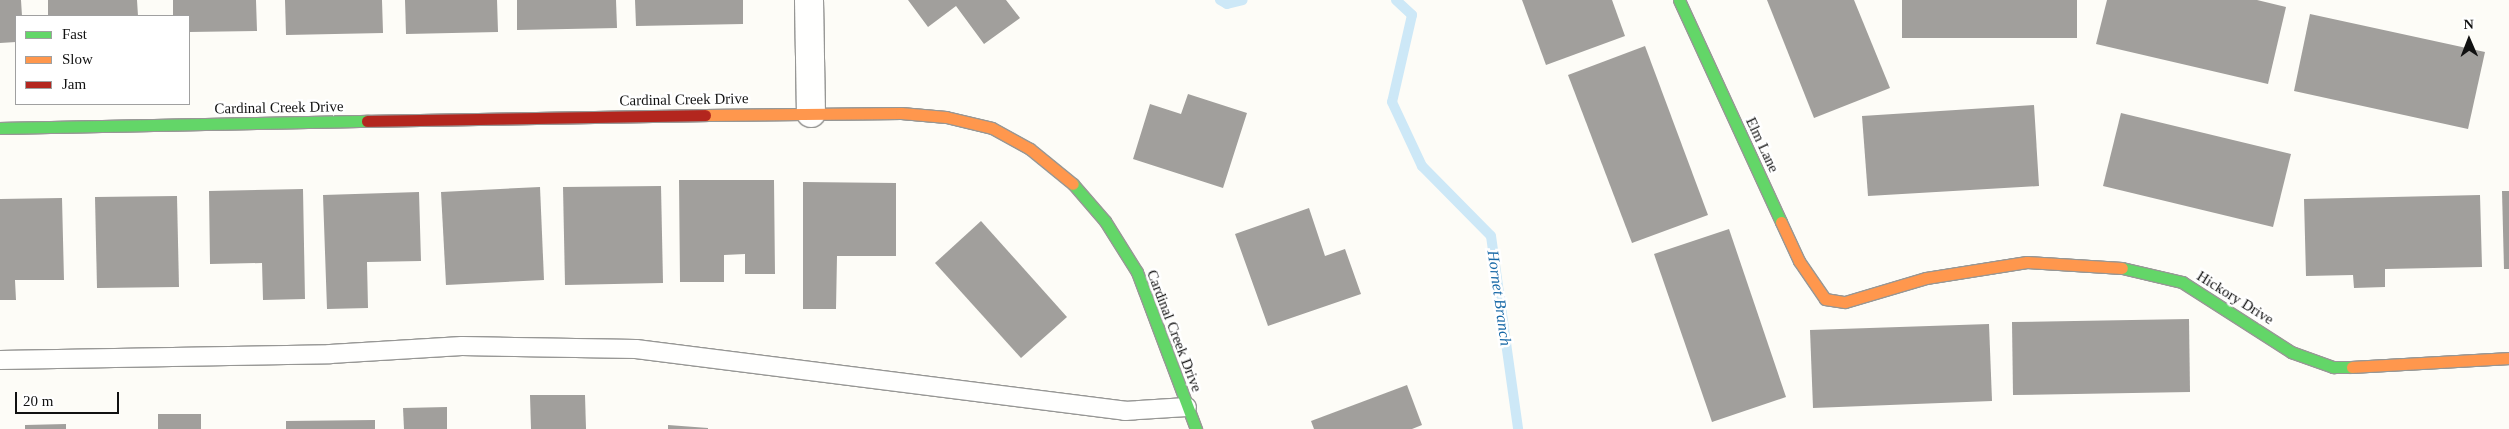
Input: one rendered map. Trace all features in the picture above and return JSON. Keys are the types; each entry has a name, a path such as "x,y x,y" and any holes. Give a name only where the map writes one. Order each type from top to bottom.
{"street":[{"path":"809,0 811,113"},
{"name":"Elm Lane","path":"1679,0 1799,261 1825,299"},
{"name":"Cardinal Creek Drive","path":"0,128 811,113 946,117 992,128 1030,149 1066,176 1104,221 1137,272 1196,429"},
{"name":"Hickory Drive","path":"1825,299 1845,302 1926,278 2027,262 2117,267 2182,282 2250,323 2290,352 2333,367 2389,367 2509,358"}],"lane":[{"path":"0,360 330,354 462,346 636,349 1125,411 1187,407"}],"building":[{"path":"0,0 21,0 22,15 15,15 15,42 0,43"},
{"path":"48,0 137,0 138,15 48,15"},
{"path":"173,0 256,0 257,31 190,32 190,15 173,15"},
{"path":"285,0 382,0 383,33 286,35"},
{"path":"405,0 497,0 498,32 406,34"},
{"path":"517,0 616,0 617,28 517,30"},
{"path":"635,0 743,0 743,24 636,26"},
{"path":"908,0 1006,0 1020,18 984,44 956,6 928,27"},
{"path":"1522,0 1612,0 1625,36 1546,65"},
{"path":"1767,0 1854,0 1890,88 1814,118"},
{"path":"1902,0 2077,0 2077,38 1902,38"},
{"path":"2107,0 2257,0 2286,7 2268,84 2096,44"},
{"path":"2310,14 2485,52 2468,129 2294,91"},
{"path":"1645,46 1708,215 1632,243 1568,75"},
{"path":"1188,94 1247,113 1223,188 1133,159 1150,104 1181,114"},
{"path":"2034,105 2039,186 1868,196 1862,116"},
{"path":"2121,113 2291,154 2273,227 2103,186"},
{"path":"679,180 774,180 775,274 745,274 745,254 724,255 724,282 680,282"},
{"path":"803,182 896,183 896,256 837,256 836,309 803,309"},
{"path":"661,186 663,283 565,285 563,187"},
{"path":"540,187 544,280 446,285 441,192"},
{"path":"303,189 305,299 263,300 262,263 210,264 209,191"},
{"path":"2502,191 2509,191 2509,269 2504,269"},
{"path":"419,192 421,261 367,262 368,308 327,309 323,195"},
{"path":"2480,195 2482,267 2385,269 2385,287 2354,288 2353,275 2306,276 2304,199"},
{"path":"177,196 179,287 97,288 95,197"},
{"path":"62,198 64,280 15,280 16,300 0,300 0,199"},
{"path":"1309,208 1325,256 1345,249 1361,294 1268,326 1235,234"},
{"path":"981,221 1067,317 1021,358 935,263"},
{"path":"1729,229 1786,397 1712,422 1654,254"},
{"path":"2189,319 2190,392 2013,395 2012,322"},
{"path":"1989,324 1992,401 1813,408 1810,330"},
{"path":"1407,385 1422,425 1412,429 1314,429 1311,421"},
{"path":"530,395 585,395 586,429 531,429"},
{"path":"447,407 447,429 404,429 403,408"},
{"path":"158,414 201,414 201,429 158,429"},
{"path":"375,420 375,429 286,429 286,421"},
{"path":"66,424 66,429 25,429 25,425"},
{"path":"668,425 708,428 708,429 668,429"}],"waterway":[{"name":"Hornet Branch","path":"1220,0 1227,4 1243,0"},
{"name":"Hornet Branch","path":"1396,0 1412,15 1392,102 1422,166 1491,236 1518,429"}],"traffic: fast":[{"path":"1679,0 1781,222"},
{"path":"0,128 367,121"},
{"path":"1073,184 1105,221 1137,272 1196,429"},
{"path":"2122,268 2182,282 2291,352 2333,367 2352,367"}],"traffic: slow":[{"path":"705,115 901,113 946,117 992,128 1030,149 1073,184"},
{"path":"1781,222 1799,261 1825,299 1845,302 1926,278 2027,262 2122,268"},
{"path":"2352,367 2509,358"}],"traffic: jam":[{"path":"367,121 705,115"}]}
